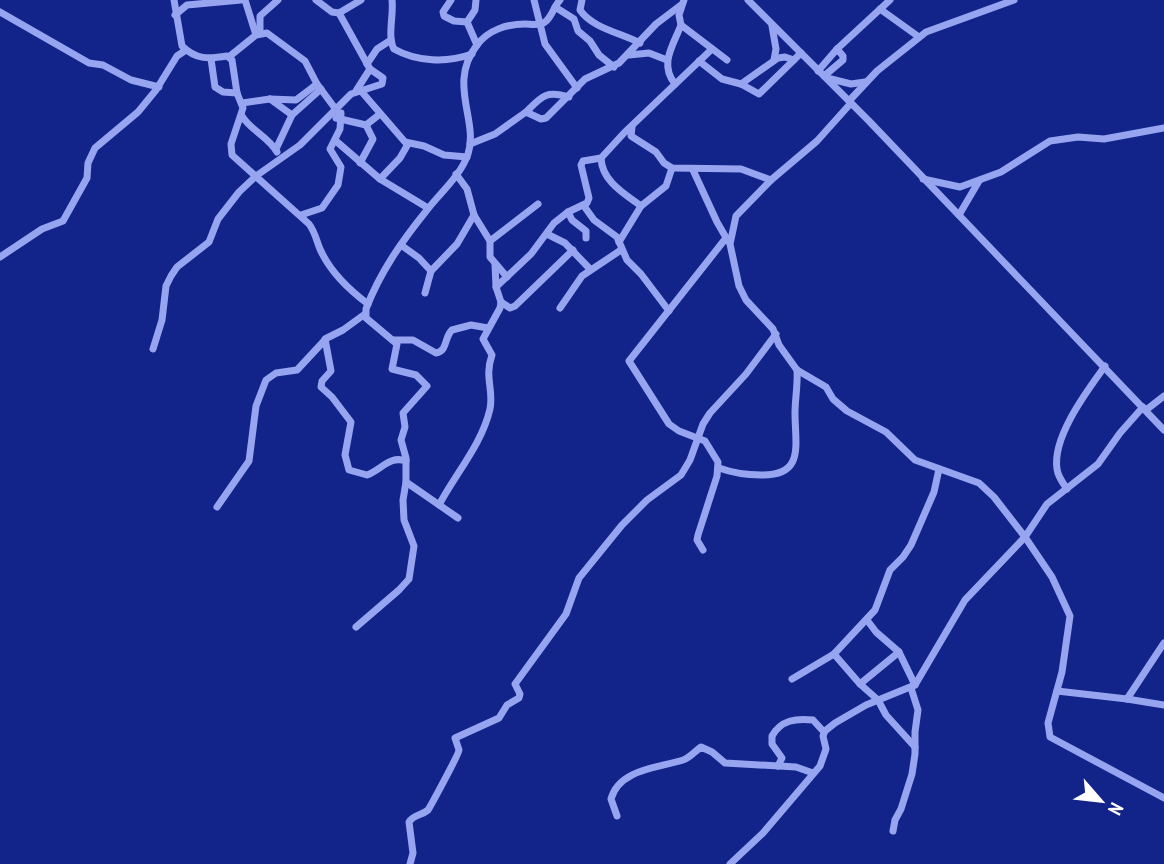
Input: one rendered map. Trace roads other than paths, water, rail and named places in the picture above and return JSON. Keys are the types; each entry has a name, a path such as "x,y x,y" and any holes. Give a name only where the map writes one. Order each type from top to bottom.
{"street":[{"path":"174,0 182,46 186,50 199,58 230,56 258,34 271,35 297,53 339,114 341,126 330,149 341,167 338,185 322,208 301,215"},
{"path":"180,0 187,5"},
{"path":"175,15 187,5 243,0 258,34"},
{"path":"258,34 260,16 278,0"},
{"path":"316,0 332,12 339,13 361,0"},
{"path":"392,0 394,13 391,40 394,48 414,57 452,60 472,54"},
{"path":"451,0 443,12 444,16 467,22"},
{"path":"467,22 475,10 476,0"},
{"path":"534,0 545,44 577,88"},
{"path":"582,0 580,10 585,17 613,32 642,40 649,53"},
{"path":"747,0 850,102 1164,429"},
{"path":"823,75 837,49 890,0"},
{"path":"703,550 697,540 719,468 710,446 698,437 678,431 669,424 629,361 694,276 728,241 736,216 771,180 817,141 865,82 892,58 933,29 1014,0"},
{"path":"572,79 585,79 614,67 683,1"},
{"path":"675,84 667,73 667,60 681,25 679,15 683,1"},
{"path":"217,507 249,461 256,406 265,380 276,373 297,370 327,336 343,330 365,314 385,268 467,157 470,144 463,85 477,45 497,29 546,22 557,3 574,19 579,31 599,55 614,67"},
{"path":"880,9 919,37"},
{"path":"0,12 91,65 103,65 131,80 159,87"},
{"path":"339,13 368,66 383,78 382,84 359,91 345,100 339,114"},
{"path":"467,22 477,45"},
{"path":"681,25 727,60"},
{"path":"772,26 776,49 774,60"},
{"path":"359,91 377,49 391,40"},
{"path":"496,287 531,254 554,223 568,212 584,205 589,198 581,165 583,161 601,158 712,49"},
{"path":"0,257 42,229 63,221 87,178 88,163 95,148 134,116 159,87 177,56 186,50"},
{"path":"629,55 649,53 667,60"},
{"path":"699,61 722,79 746,84 756,94 761,93 801,53"},
{"path":"230,56 237,93 242,103 242,116 230,149 235,159 301,215 314,230 320,249 340,281 368,303"},
{"path":"746,84 774,60 785,57 794,60"},
{"path":"211,59 215,87 223,92 237,93"},
{"path":"823,75 852,84 865,82"},
{"path":"526,112 541,119 546,118 585,79"},
{"path":"242,103 270,99 296,100 319,86"},
{"path":"276,149 292,115 319,86"},
{"path":"359,91 408,144 424,146 444,155 467,157"},
{"path":"470,144 495,134 526,112 545,94 555,93 569,97"},
{"path":"270,99 292,115"},
{"path":"153,349 162,320 166,286 171,276 177,267 209,242 223,213 256,176 307,139 325,118 339,114 366,125 373,139 360,163"},
{"path":"366,125 380,114"},
{"path":"242,116 248,125 266,137 281,159"},
{"path":"922,179 953,187 1001,172 1050,141 1078,137 1104,139 1164,128"},
{"path":"627,134 656,152 664,163 672,168 741,169 771,180"},
{"path":"336,141 380,178 428,208"},
{"path":"380,178 400,158 408,144"},
{"path":"601,158 603,173 619,190 641,206"},
{"path":"560,308 576,283 620,246 641,206 666,186 672,168"},
{"path":"693,170 728,241 743,295 776,334 779,345 797,370 826,387 833,399 847,411 886,432 915,460 979,483 994,497 1052,577 1070,616 1057,691 1048,723 1050,737 1164,798"},
{"path":"456,174 467,189 474,215 490,241 489,253 507,277"},
{"path":"959,215 979,181"},
{"path":"490,241 538,204"},
{"path":"584,205 594,220 614,233 626,260 641,274 669,311"},
{"path":"568,212 585,233 594,220"},
{"path":"425,293 431,271 457,244 474,215"},
{"path":"547,234 573,250 590,269"},
{"path":"401,245 431,271"},
{"path":"495,264 496,287 501,302 512,308 573,250"},
{"path":"439,505 459,468 482,435 491,398 488,370 492,355 483,339 501,302"},
{"path":"365,314 366,318 397,341 413,340 436,353 444,348 452,330 471,325 488,328"},
{"path":"410,864 413,853 410,822 415,815 429,808 440,784 454,764 460,750 455,738 499,718 507,705 519,698 515,684 566,614 579,578 622,525 647,500 681,475 710,413 746,374 776,334"},
{"path":"324,341 331,371 321,387 351,422 345,455 349,470 367,475 386,463 403,460"},
{"path":"356,627 409,579 414,546 404,520 404,451 401,440 405,427 402,413 427,386 416,375 392,369 397,341"},
{"path":"1067,489 1056,467 1061,443 1074,413 1105,366"},
{"path":"719,468 739,474 766,475 781,474 790,467 797,443 797,370"},
{"path":"824,732 842,718 913,687 958,610 1025,537 1043,509 1098,464 1120,433 1144,408 1164,396"},
{"path":"792,679 834,654 877,607 890,570 911,545 934,492 939,469"},
{"path":"405,482 458,518"},
{"path":"867,620 876,632 899,652 913,687 918,710 912,774 893,831"},
{"path":"1127,699 1164,643"},
{"path":"860,684 899,652"},
{"path":"834,654 878,700 886,715 915,747"},
{"path":"1057,691 1164,705"},
{"path":"730,864 763,833 820,766 825,755 824,732 813,720 782,724 772,736 772,744 782,758 778,766"},
{"path":"617,816 611,799 622,781 659,765 683,760 701,747 708,749 725,763 796,767 813,773"}]}
